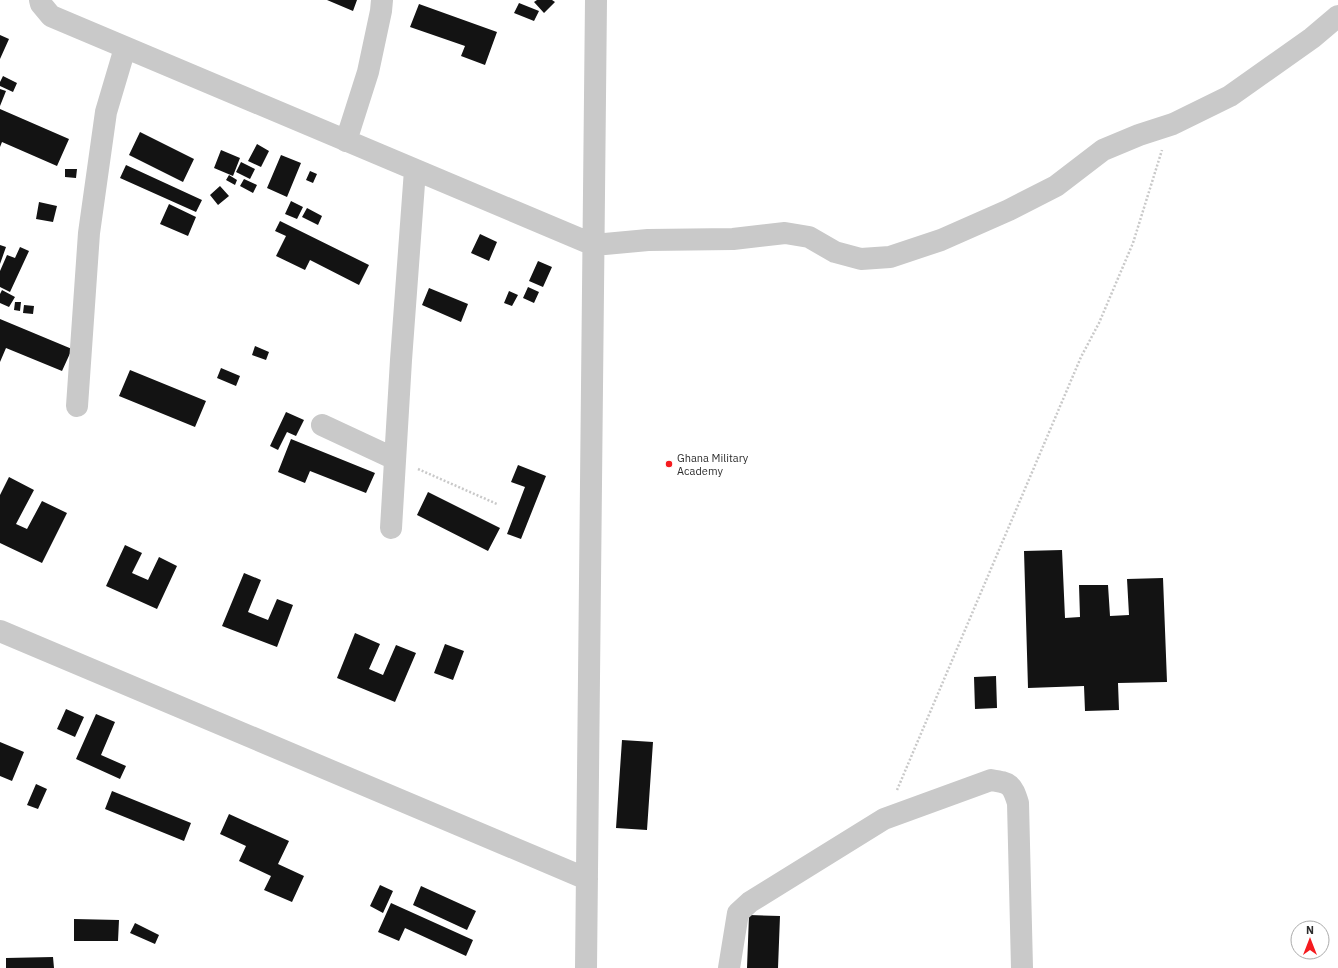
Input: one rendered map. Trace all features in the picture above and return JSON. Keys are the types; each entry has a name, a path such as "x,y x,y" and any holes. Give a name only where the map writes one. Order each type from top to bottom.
{"street":[{"path":"40,0 51,16 594,245 648,240 734,239 785,233 809,236 835,252 861,258 890,257 941,240 1009,210 1056,186 1103,150 1139,135 1173,124 1230,96 1312,38 1338,16"},
{"path":"346,141 368,72 382,0"},
{"path":"586,968 596,0"},
{"path":"77,406 90,226 106,112 125,48"},
{"path":"391,528 401,352 415,170"},
{"path":"322,425 395,459"},
{"path":"0,631 588,879"},
{"path":"729,968 738,913 750,902 884,820 991,780 1004,782 1014,788 1018,803 1022,968"}],"path":[{"path":"884,820 1081,357 1099,323 1133,243 1162,151 1173,124"},
{"path":"395,459 497,504"}],"building":[{"path":"327,0 357,0 353,11"},
{"path":"537,0 552,0 555,2 544,13 534,2"},
{"path":"519,3 539,11 534,21 514,13"},
{"path":"419,4 497,32 485,65 461,56 465,46 410,27"},
{"path":"0,35 9,39 0,59"},
{"path":"3,76 17,83 13,92 0,86"},
{"path":"0,89 6,91 0,106"},
{"path":"0,109 69,139 57,166 2,142 0,147"},
{"path":"140,132 194,159 183,182 129,155"},
{"path":"257,144 269,151 261,167 248,161"},
{"path":"221,150 240,158 233,176 214,168"},
{"path":"281,155 301,163 287,197 267,188"},
{"path":"241,162 255,169 250,179 236,172"},
{"path":"126,165 202,200 196,212 120,178"},
{"path":"65,169 77,169 76,178 65,177"},
{"path":"310,171 317,174 313,183 306,180"},
{"path":"229,175 237,180 235,185 226,180"},
{"path":"244,179 257,185 253,193 240,186"},
{"path":"220,186 229,196 218,205 210,195"},
{"path":"291,201 303,207 297,219 285,214"},
{"path":"39,202 57,206 53,222 36,219"},
{"path":"169,204 196,217 188,236 160,224"},
{"path":"307,208 322,216 318,225 302,217"},
{"path":"280,221 369,265 359,285 310,260 305,270 276,256 286,236 275,231"},
{"path":"480,234 497,242 489,261 471,253"},
{"path":"0,245 6,247 0,264"},
{"path":"20,247 29,251 10,292 0,287 0,271 7,255 15,258"},
{"path":"538,261 552,267 543,287 529,281"},
{"path":"528,287 539,292 534,303 523,298"},
{"path":"429,288 468,304 461,322 422,305"},
{"path":"2,290 15,297 9,307 0,303 0,294"},
{"path":"509,291 518,295 512,306 504,303"},
{"path":"15,302 21,302 20,311 14,310"},
{"path":"24,305 34,306 33,314 23,313"},
{"path":"0,319 72,349 62,371 6,348 0,362"},
{"path":"255,346 269,352 266,360 252,355"},
{"path":"221,368 240,376 236,386 217,378"},
{"path":"130,370 206,401 195,427 119,396"},
{"path":"286,412 304,420 296,436 287,432 278,450 270,446"},
{"path":"291,439 375,473 366,493 310,471 305,483 278,472"},
{"path":"518,465 546,476 521,539 507,534 525,487 511,482"},
{"path":"9,477 34,490 16,524 27,529 42,501 67,513 42,563 0,543 0,495"},
{"path":"428,492 500,528 488,551 417,515"},
{"path":"125,545 142,553 132,573 148,580 159,557 177,566 157,609 106,586"},
{"path":"1062,550 1065,618 1080,617 1079,585 1108,585 1110,616 1129,615 1127,579 1163,578 1167,682 1118,683 1119,710 1085,711 1084,686 1028,688 1024,551"},
{"path":"244,573 261,580 248,612 268,620 277,599 293,605 277,647 222,626"},
{"path":"355,633 380,644 369,669 383,675 396,645 416,653 395,702 337,678"},
{"path":"445,644 464,651 453,680 434,673"},
{"path":"996,676 997,708 975,709 974,677"},
{"path":"66,709 84,717 75,737 57,729"},
{"path":"96,714 115,722 101,755 126,766 120,779 76,759"},
{"path":"622,740 653,742 647,830 616,828"},
{"path":"0,742 24,752 12,781 0,776"},
{"path":"36,784 47,789 38,809 27,805"},
{"path":"112,791 191,823 184,841 105,809"},
{"path":"229,814 289,841 278,864 304,876 292,902 264,890 271,876 239,861 246,846 220,834"},
{"path":"380,885 393,891 383,913 370,906"},
{"path":"421,886 476,911 467,930 413,905"},
{"path":"391,903 473,940 466,956 405,928 399,941 378,932"},
{"path":"749,915 780,916 778,968 747,968"},
{"path":"74,919 119,920 118,941 74,941"},
{"path":"135,923 159,935 155,944 130,933"},
{"path":"53,957 54,968 6,968 6,958"}],"place":[{"name":"Ghana Military Academy","path":"669,464"}]}
